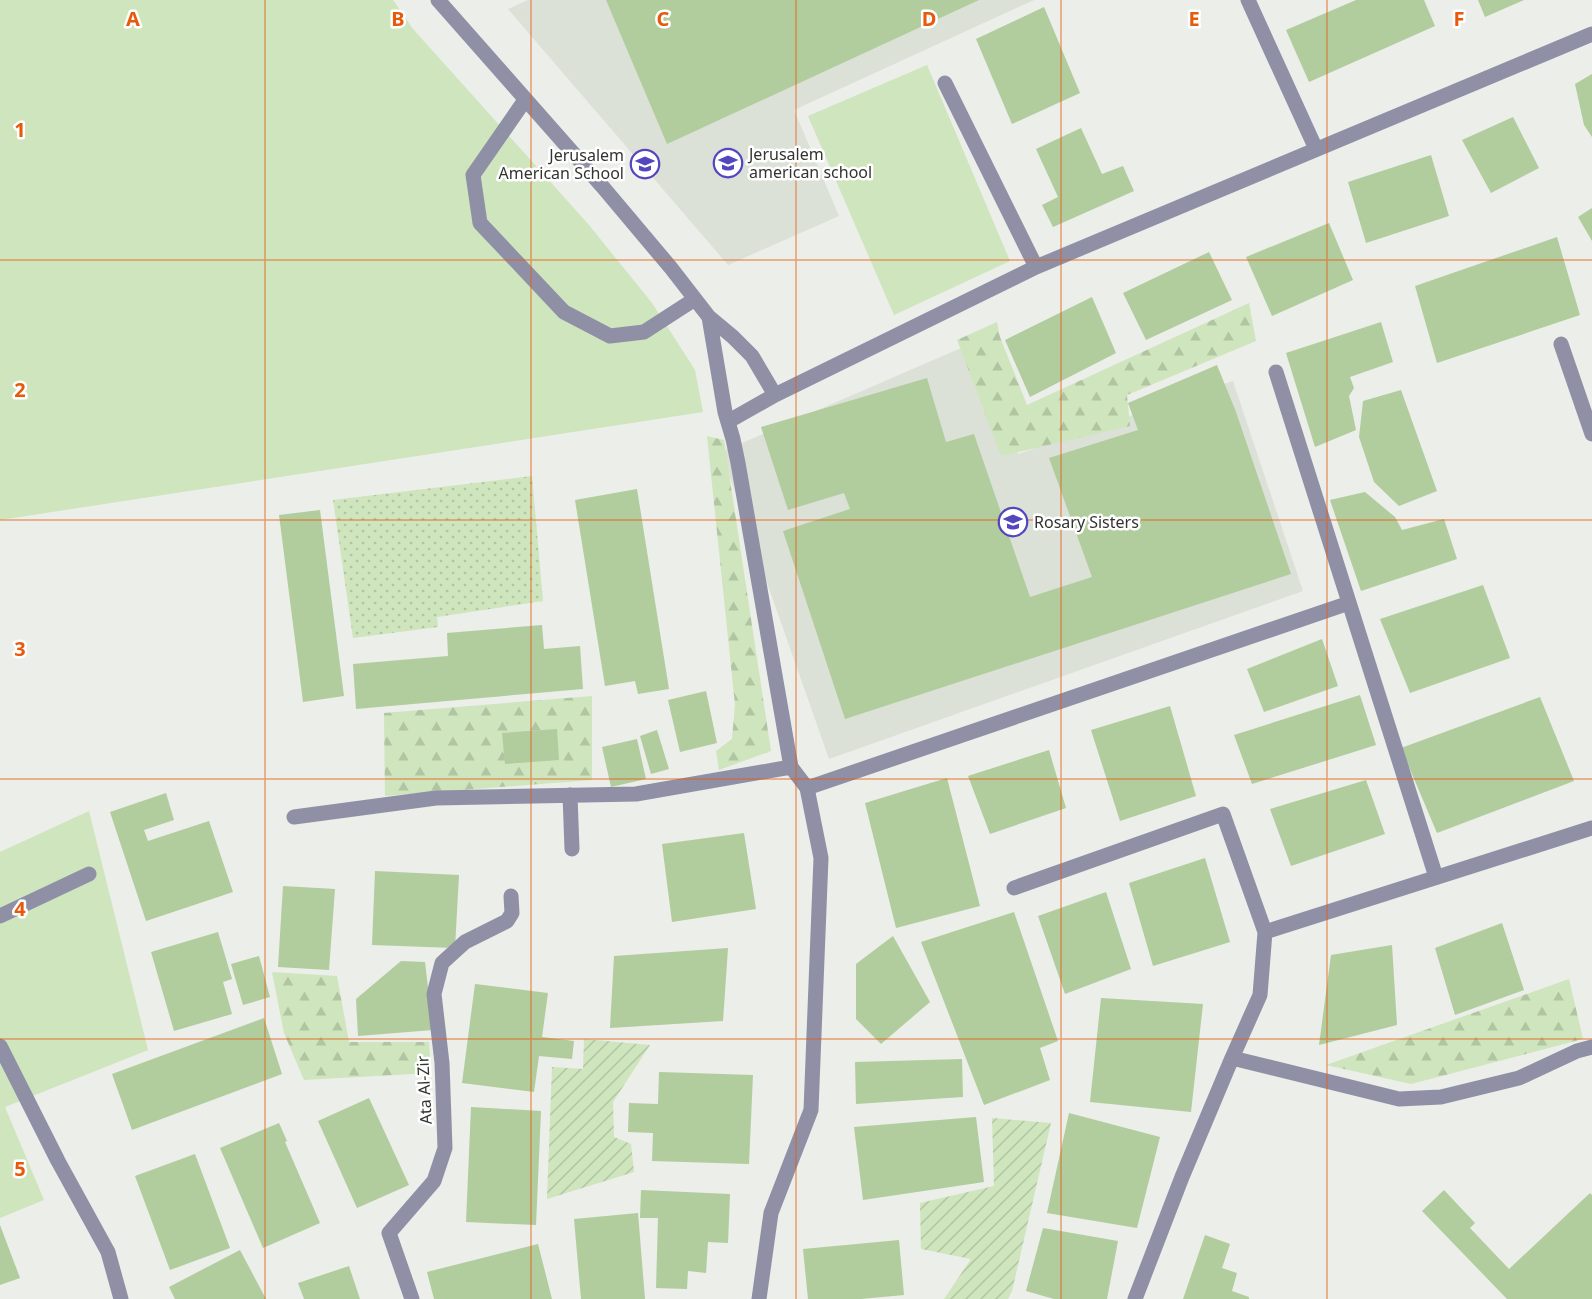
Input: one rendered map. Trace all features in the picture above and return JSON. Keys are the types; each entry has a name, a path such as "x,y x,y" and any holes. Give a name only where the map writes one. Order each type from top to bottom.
{"street":[{"path":"438,0 609,195 709,317 752,356 776,395"},
{"path":"1248,0 1316,149"},
{"path":"729,421 776,395 1036,267 1592,34"},
{"path":"945,83 1036,267"},
{"path":"525,100 473,175 480,223 564,312 610,336 644,332 695,299"},
{"path":"709,317 725,412 738,463 791,767 807,788 820,858 811,1110 771,1213 759,1299"},
{"path":"1561,344 1592,434"},
{"path":"1276,372 1436,877"},
{"path":"807,788 1349,603"},
{"path":"294,817 436,798 636,794 791,767"},
{"path":"570,795 572,849"},
{"path":"1014,888 1223,814 1265,932 1260,996 1182,1177 1135,1299"},
{"path":"1265,932 1592,828"},
{"path":"0,916 89,873"},
{"name":"Ata Al-Zir","path":"412,1299 389,1233 434,1181 445,1148 442,1063 434,994 442,963 465,942 507,921 512,913 512,896"},
{"path":"0,1046 58,1161 108,1252 122,1299"},
{"path":"1232,1059 1399,1099 1442,1097 1518,1078 1577,1051 1592,1047"}],"shaded area":[{"name":"Jerusalem american school","path":"528,0 1034,0 794,110 839,216 728,265 508,9"},
{"name":"Rosary Sisters","path":"975,342 1018,454 1233,381 1303,591 829,759 721,452"}],"green space":[{"path":"0,0 393,0 413,29 589,225 652,303 695,370 703,412 0,520"},
{"path":"927,65 1010,261 894,315 808,116"},
{"path":"1249,303 1256,341 1127,395 1130,426 1001,456 957,340 997,322 1000,337 1027,405"},
{"path":"707,436 724,440 771,751 719,770 716,751 732,739 735,705"},
{"path":"532,476 543,601 437,617 438,627 353,638 333,500"},
{"path":"592,696 592,780 385,796 384,713"},
{"path":"89,811 148,1050 5,1107 44,1200 0,1218 0,852"},
{"path":"272,972 337,976 349,1042 429,1042 431,1073 304,1080 284,1033"},
{"path":"1569,979 1583,1039 1411,1084 1326,1065"},
{"path":"584,1039 650,1045 613,1102 614,1137 631,1144 634,1172 547,1199 552,1067 583,1069"},
{"path":"992,1118 1051,1123 1012,1291 1008,1299 944,1299 971,1259 921,1249 920,1203 994,1186"}],"building":[{"path":"606,0 979,0 667,144"},
{"path":"1356,0 1424,0 1435,26 1309,82 1286,30"},
{"path":"1478,0 1524,0 1485,17"},
{"path":"1044,7 1080,93 1012,124 976,39"},
{"path":"1592,74 1592,137 1584,125 1575,84"},
{"path":"1513,117 1539,168 1491,193 1462,140"},
{"path":"1081,128 1102,174 1123,166 1134,191 1053,227 1042,205 1058,197 1036,149"},
{"path":"1431,155 1449,216 1366,243 1348,182"},
{"path":"1592,208 1592,241 1578,217"},
{"path":"1329,223 1353,280 1272,316 1246,257"},
{"path":"1557,237 1580,315 1437,363 1415,286"},
{"path":"1209,252 1232,300 1146,340 1123,293"},
{"path":"1092,297 1116,353 1030,397 1005,340"},
{"path":"1381,322 1393,362 1350,377 1354,388 1349,396 1356,430 1315,447 1286,353"},
{"name":"Rosary Sisters","path":"1217,365 1236,412 1291,574 845,719 783,531 850,509 844,493 788,510 761,427 927,378 946,442 974,434 1030,597 1092,577 1049,458 1138,430 1128,403"},
{"path":"1401,390 1437,491 1399,506 1374,482 1359,437 1363,401"},
{"path":"637,489 669,689 638,694 635,681 605,686 575,500"},
{"path":"1365,492 1395,517 1402,530 1444,519 1457,559 1361,591 1330,500"},
{"path":"320,510 344,696 303,702 279,515"},
{"path":"1483,585 1510,658 1410,693 1380,619"},
{"path":"542,625 544,649 580,646 583,689 356,709 353,664 448,656 447,633"},
{"path":"1322,639 1338,686 1264,712 1247,669"},
{"path":"706,691 717,743 680,752 668,700"},
{"path":"1360,695 1376,745 1252,784 1234,735"},
{"path":"1540,697 1574,781 1437,833 1401,748"},
{"path":"1170,706 1196,796 1120,821 1091,730"},
{"path":"557,729 559,760 505,764 502,733"},
{"path":"657,730 669,769 651,774 640,736"},
{"path":"637,739 646,779 611,787 602,747"},
{"path":"1049,750 1066,808 990,834 968,776"},
{"path":"947,778 980,906 896,928 865,803"},
{"path":"1366,780 1385,834 1291,866 1270,809"},
{"path":"166,793 174,820 144,830 148,841 209,821 233,892 146,921 110,812"},
{"path":"744,833 756,909 672,922 662,844"},
{"path":"1205,858 1230,942 1153,966 1129,883"},
{"path":"375,871 459,875 455,948 372,945"},
{"path":"283,886 335,889 329,970 278,967"},
{"path":"1106,892 1131,969 1065,994 1038,916"},
{"path":"1014,912 1058,1041 1040,1048 1050,1080 984,1105 921,942"},
{"path":"1502,923 1524,990 1455,1015 1435,948"},
{"path":"218,932 232,979 223,982 232,1014 174,1031 151,952"},
{"path":"893,936 930,1002 881,1044 856,1019 856,964"},
{"path":"1392,945 1397,1025 1319,1045 1331,955"},
{"path":"728,948 723,1021 610,1028 614,956"},
{"path":"259,956 270,997 243,1005 231,964"},
{"path":"401,961 425,962 433,1030 358,1036 356,999"},
{"path":"475,984 548,993 542,1037 574,1041 572,1059 539,1056 534,1092 462,1083"},
{"path":"1101,998 1203,1004 1191,1112 1090,1102"},
{"path":"264,1018 282,1074 132,1130 112,1074"},
{"path":"962,1059 963,1097 856,1104 855,1062"},
{"path":"659,1072 753,1075 749,1164 652,1161 653,1133 628,1132 629,1103 658,1104"},
{"path":"369,1098 409,1185 357,1208 318,1121"},
{"path":"471,1107 541,1111 536,1225 466,1222"},
{"path":"1069,1113 1160,1137 1137,1228 1047,1213"},
{"path":"976,1117 984,1182 863,1200 854,1127"},
{"path":"279,1123 320,1223 263,1248 220,1148"},
{"path":"195,1154 230,1248 170,1270 135,1176"},
{"path":"641,1190 730,1194 728,1243 708,1242 706,1273 688,1271 687,1289 656,1288 658,1218 640,1218"},
{"path":"1444,1190 1475,1223 1470,1228 1509,1269 1590,1193 1592,1195 1592,1299 1507,1299 1422,1211"},
{"path":"638,1213 645,1299 581,1299 574,1219"},
{"path":"0,1225 20,1278 0,1285"},
{"path":"1043,1228 1118,1241 1107,1299 1054,1299 1026,1291"},
{"path":"1205,1235 1230,1244 1222,1268 1237,1273 1232,1291 1249,1297 1249,1299 1183,1299"},
{"path":"899,1240 904,1295 861,1299 808,1299 803,1249"},
{"path":"538,1244 552,1299 434,1299 427,1272"},
{"path":"240,1250 266,1299 175,1299 169,1287"},
{"path":"349,1266 360,1299 304,1299 298,1283"}],"place":[{"name":"Jerusalem american school","path":"728,163"},
{"name":"Jerusalem American School","path":"645,164"},
{"name":"Rosary Sisters","path":"1013,522"}]}
